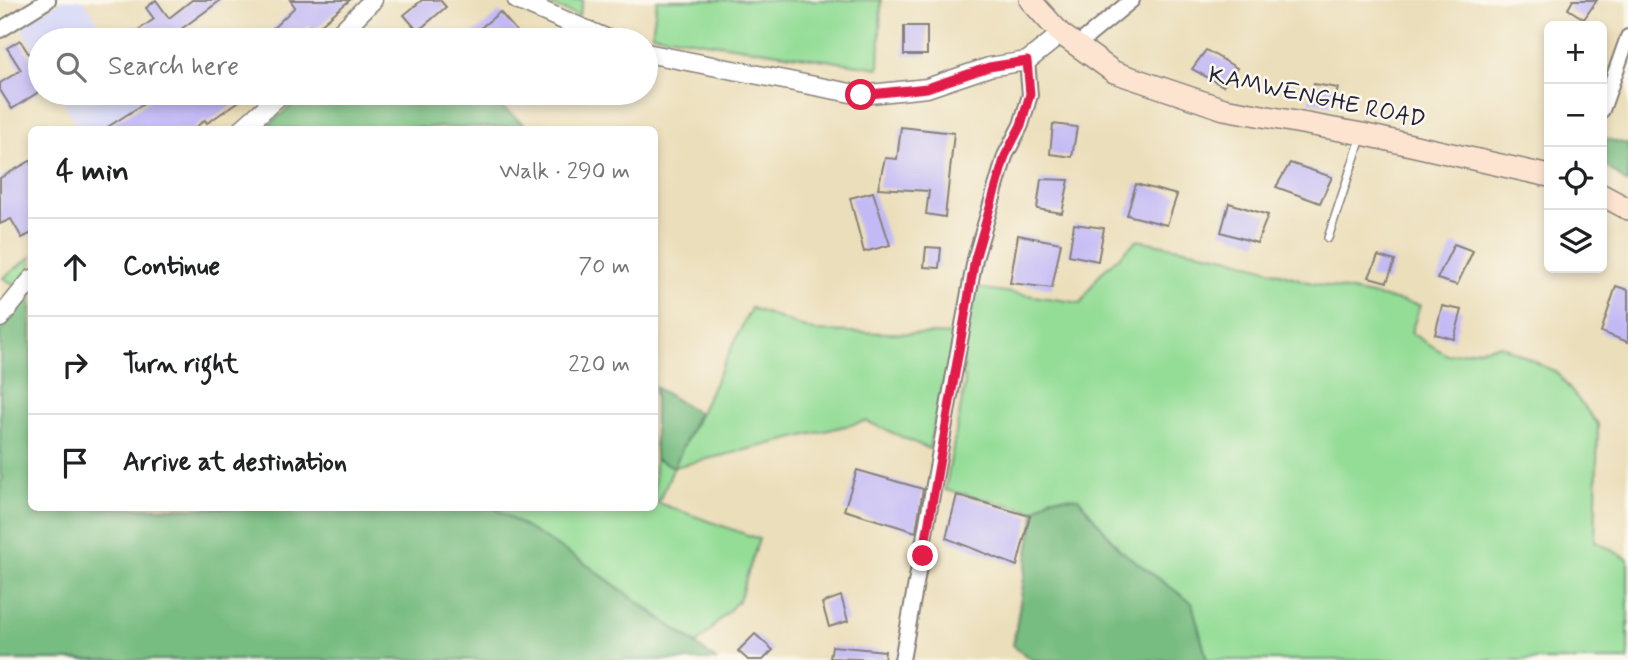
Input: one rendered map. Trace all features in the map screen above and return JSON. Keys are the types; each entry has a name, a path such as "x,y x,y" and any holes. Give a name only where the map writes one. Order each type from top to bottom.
{"main road":[{"name":"KAMWENGHE ROAD","path":"1030,0 1062,34 1114,72 1224,109 1362,134 1544,175"},
{"path":"1607,198 1628,209"}],"street":[{"path":"0,30 48,0"},
{"path":"345,28 373,0"},
{"path":"517,0 582,28"},
{"path":"658,55 861,95 927,88 989,67 1027,61 1062,34 1132,0"},
{"path":"1607,96 1628,37"},
{"path":"902,660 975,259 1005,156 1021,125 1030,94 1027,61"},
{"path":"245,126 269,105"},
{"path":"0,318 28,284"}],"lane":[{"path":"1328,238 1362,134"}],"shaded area":[{"path":"63,0 84,0 102,28 28,28 28,40 20,26"},
{"path":"65,105 137,105 107,126 77,126"}],"green space":[{"path":"536,0 583,0 579,16"},
{"path":"657,0 881,0 879,68 658,35 658,28 653,28"},
{"path":"292,105 499,105 527,126 267,126"},
{"path":"1607,139 1628,144 1628,184 1607,167"},
{"path":"1137,240 1227,257 1312,283 1420,305 1411,333 1447,355 1501,345 1556,372 1598,424 1595,541 1628,559 1628,660 1207,660 1192,603 1120,550 1078,498 1051,497 1035,511 945,490 965,384 961,337 943,382 929,449 866,421 674,467 658,503 658,460 674,466 751,308 814,331 962,335 978,288 1081,303 1099,275"},
{"path":"28,259 28,273 17,286 3,278"},
{"path":"28,296 28,511 499,511 583,562 716,660 0,660 0,482 3,477 0,475 0,332"},
{"path":"658,389 698,413 674,467 658,460"},
{"path":"1051,497 1078,498 1120,550 1192,603 1207,660 1032,660 1013,646 1035,511"},
{"path":"658,503 759,539 739,600 697,644 583,562 499,511 658,511"}],"building":[{"path":"156,0 169,18 192,0 221,0 182,28 141,28 154,19 146,8"},
{"path":"290,0 350,0 316,28 310,25 307,28 273,28 295,7"},
{"path":"422,0 440,0 446,7 422,28 415,28 404,15"},
{"path":"1573,0 1597,0 1584,19 1568,9"},
{"path":"500,12 514,28 481,28"},
{"path":"904,26 927,26 927,55 904,55"},
{"path":"20,40 28,53 28,99 12,109 0,90 0,83 21,70 7,48"},
{"path":"1206,50 1237,68 1223,86 1192,69"},
{"path":"1314,84 1338,88 1333,106 1309,101"},
{"path":"142,105 233,105 207,123 205,120 197,126 109,126"},
{"path":"1053,124 1077,127 1072,157 1050,154"},
{"path":"901,127 954,133 945,217 926,214 929,191 878,188 885,158 897,159"},
{"path":"28,162 28,235 22,238 11,219 0,224 0,178"},
{"path":"1290,163 1332,177 1320,203 1276,187"},
{"path":"1041,179 1069,180 1062,213 1037,209"},
{"path":"1136,184 1177,195 1167,225 1127,215"},
{"path":"873,192 890,245 864,252 850,198"},
{"path":"1229,203 1268,215 1257,243 1221,232"},
{"path":"1074,224 1104,228 1098,261 1069,255"},
{"path":"1018,235 1061,243 1052,288 1010,283"},
{"path":"1454,244 1473,251 1457,285 1437,279"},
{"path":"926,247 941,248 939,268 924,267"},
{"path":"1378,256 1395,261 1387,282 1369,277"},
{"path":"1616,286 1628,290 1628,342 1601,332"},
{"path":"1442,306 1462,310 1454,339 1435,334"},
{"path":"857,470 923,489 916,532 844,510"},
{"path":"957,495 1030,516 1017,566 946,538"},
{"path":"841,596 848,621 829,627 822,603"},
{"path":"755,634 773,650 763,660 748,660 738,651"},
{"path":"832,646 885,651 884,660 830,658"}],"route":[{"path":"861,95 895,94 927,88 989,67 1027,61 1030,94 1021,125 1005,156 975,259 960,332 923,556"}]}
